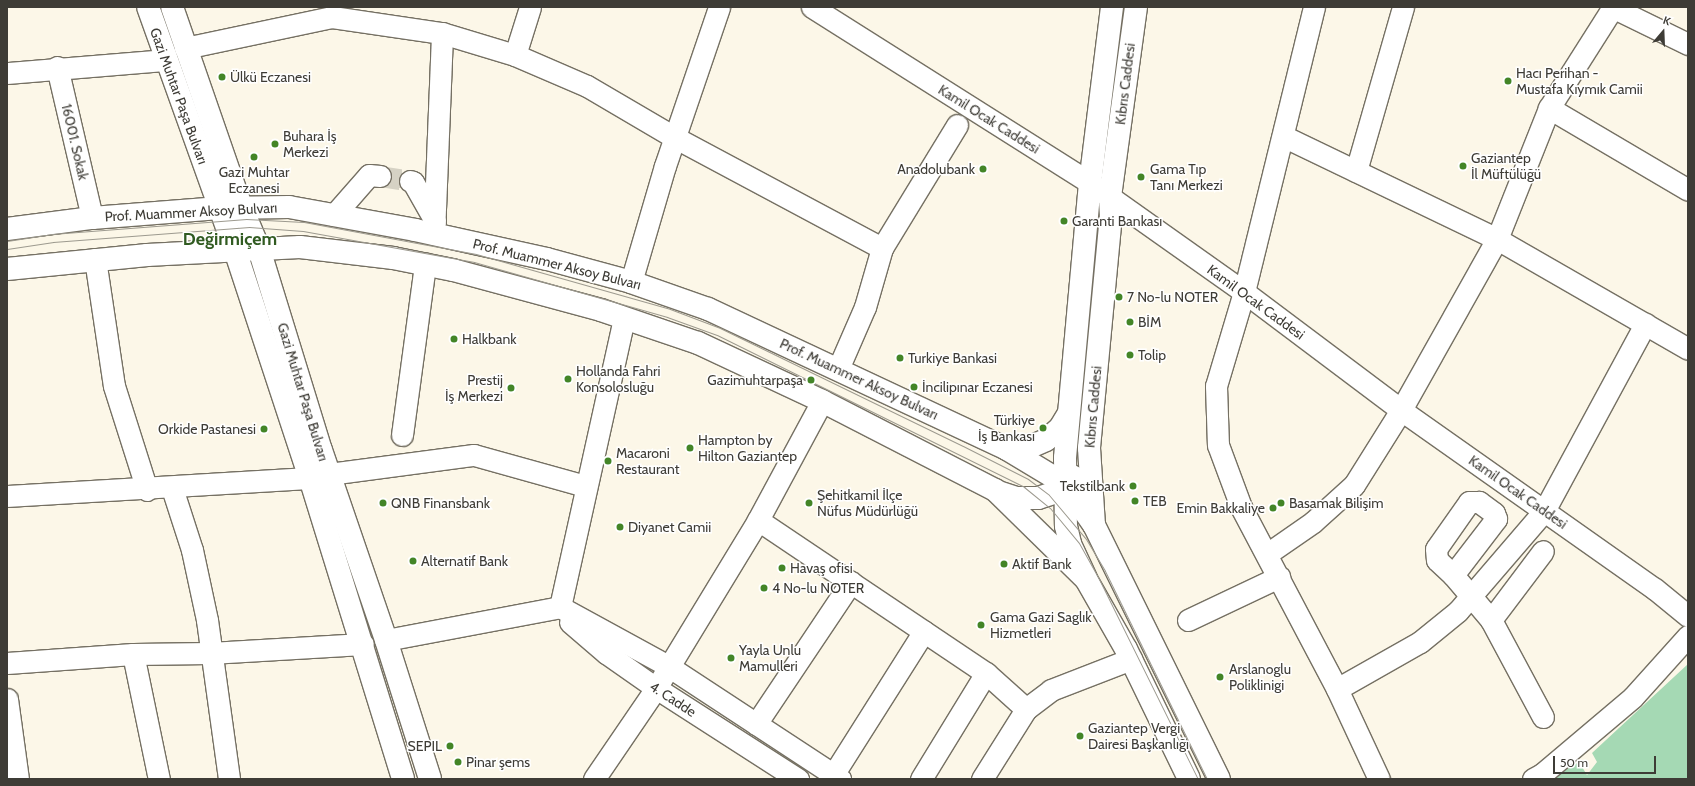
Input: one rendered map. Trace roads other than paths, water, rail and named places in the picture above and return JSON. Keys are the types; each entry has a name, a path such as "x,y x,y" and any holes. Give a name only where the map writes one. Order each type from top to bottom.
{"main road":[{"name":"Gazi Muhtar Paşa Bulvarı","path":"148,7 165,60 231,207 259,249 363,644 404,779"},
{"name":"Gazi Muhtar Paşa Bulvarı","path":"172,7 231,207 235,250 319,476 386,640 430,779"},
{"path":"1112,7 1090,183 1069,413 1065,484 1066,526 1070,544 1086,578 1131,659 1189,779"},
{"name":"Kıbrıs Caddesi","path":"1136,7 1110,198 1112,215 1089,448 1094,525 1219,779"},
{"name":"Prof. Muammer Aksoy Bulvarı","path":"7,229 92,218 231,207 289,207 334,215 435,228 631,282 708,309 1007,449 1065,484 1094,525"},
{"path":"7,269 95,259 300,247 425,264 624,318 698,343 822,401 1005,495 1028,499 1049,495 1059,491 1077,469 1089,448"},
{"path":"1007,449 1028,448 1046,440 1060,428 1069,413"},
{"path":"995,490 1086,578"}],"street":[{"path":"515,56 530,7"},
{"path":"631,282 674,137 719,7"},
{"name":"Kamil Ocak Caddesi","path":"812,7 1090,183 1244,292 1401,410 1544,511 1688,616"},
{"path":"1314,7 1244,292 1216,386 1218,445 1241,506 1337,689 1379,779"},
{"path":"1356,171 1403,7"},
{"path":"1267,554 1313,522 1354,485 1401,410 1497,239 1549,108 1613,7 1688,44"},
{"path":"185,48 332,12 442,32 515,56 587,86 674,137 882,248"},
{"path":"435,228 442,32"},
{"path":"7,73 57,67 165,60"},
{"name":"16001. Sokak","path":"57,67 92,218"},
{"path":"1549,108 1688,190"},
{"path":"838,369 865,307 882,248 957,125"},
{"path":"1283,136 1497,239 1688,349"},
{"path":"334,215 369,175 380,176"},
{"path":"410,181 414,182 435,228"},
{"path":"95,259 114,386 147,490"},
{"path":"402,435 425,264"},
{"path":"560,607 585,486 624,318"},
{"path":"1337,689 1420,642 1458,611 1544,511 1645,324"},
{"path":"594,779 656,688 758,520 822,401"},
{"path":"7,496 147,490 319,476 474,455 585,486"},
{"path":"172,488 192,550 207,620 210,653 229,779"},
{"path":"758,520 986,673 1026,709"},
{"path":"1491,620 1543,551"},
{"path":"1453,575 1470,597 1491,620 1543,717"},
{"path":"1188,620 1279,577"},
{"path":"756,724 851,582"},
{"path":"386,640 560,607 668,666 836,777 924,631"},
{"name":"4. Cadde","path":"560,607 572,623 606,654 656,688 798,779"},
{"path":"1533,779 1542,774 1633,697 1688,636"},
{"path":"7,663 133,654 210,653 363,644"},
{"path":"133,654 159,779"},
{"path":"982,779 1026,709 1051,690 1131,659"},
{"path":"922,779 986,673"},
{"path":"7,699 18,779"}],"tunnel":[{"path":"380,176 410,181"}],"tram line":[{"path":"7,241 52,234 246,219 304,222 476,254 670,309 720,328 963,446 1028,479 1049,495 1086,539 1105,571 1207,779"},
{"path":"7,249 53,242 249,227 303,231 474,262 667,317 717,335 1024,487 1050,508 1079,543 1097,575 1198,779"}],"place":[{"name":"Ülkü Eczanesi","path":"222,77"},
{"name":"Hacı Perihan - Mustafa Kıymık Camii","path":"1508,81"},
{"name":"Buhara İş Merkezi","path":"275,144"},
{"name":"Gazi Muhtar Eczanesi","path":"254,157"},
{"name":"Gaziantep İl Müftülüğü","path":"1463,166"},
{"name":"Anadolubank","path":"983,169"},
{"name":"Gama Tıp Tanı Merkezi","path":"1141,177"},
{"name":"Garanti Bankası","path":"1064,221"},
{"name":"7 No-lu NOTER","path":"1119,297"},
{"name":"BİM","path":"1130,322"},
{"name":"Halkbank","path":"454,339"},
{"name":"Tolip","path":"1130,355"},
{"name":"Turkiye Bankasi","path":"900,358"},
{"name":"Hollanda Fahri Konsolosluğu","path":"568,379"},
{"name":"Gazimuhtarpaşa","path":"811,380"},
{"name":"İncilipınar Eczanesi","path":"914,387"},
{"name":"Prestij İş Merkezi","path":"511,388"},
{"name":"Türkiye İş Bankası","path":"1043,428"},
{"name":"Orkide Pastanesi","path":"264,429"},
{"name":"Hampton by Hilton Gaziantep","path":"690,448"},
{"name":"Macaroni Restaurant","path":"608,461"},
{"name":"Tekstilbank","path":"1133,486"},
{"name":"TEB","path":"1135,501"},
{"name":"QNB Finansbank","path":"383,503"},
{"name":"Şehitkamil İlçe Nüfus Müdürlüğü","path":"809,503"},
{"name":"Basamak Bilişim","path":"1281,503"},
{"name":"Emin Bakkaliye","path":"1273,508"},
{"name":"Diyanet Camii","path":"620,527"},
{"name":"Alternatif Bank","path":"413,561"},
{"name":"Aktif Bank","path":"1004,564"},
{"name":"Havaş ofisi","path":"782,568"},
{"name":"4 No-lu NOTER","path":"764,588"},
{"name":"Gama Gazi Saglık Hizmetleri","path":"981,625"},
{"name":"Yayla Unlu Mamulleri","path":"731,658"},
{"name":"Arslanoglu Poliklinigi","path":"1220,677"},
{"name":"Gaziantep Vergi Dairesi Başkanlığı","path":"1080,736"},
{"name":"SEPIL","path":"450,746"},
{"name":"Pinar şems","path":"458,762"}],"district":[{"name":"Değirmiçem","path":"230,239"}]}
